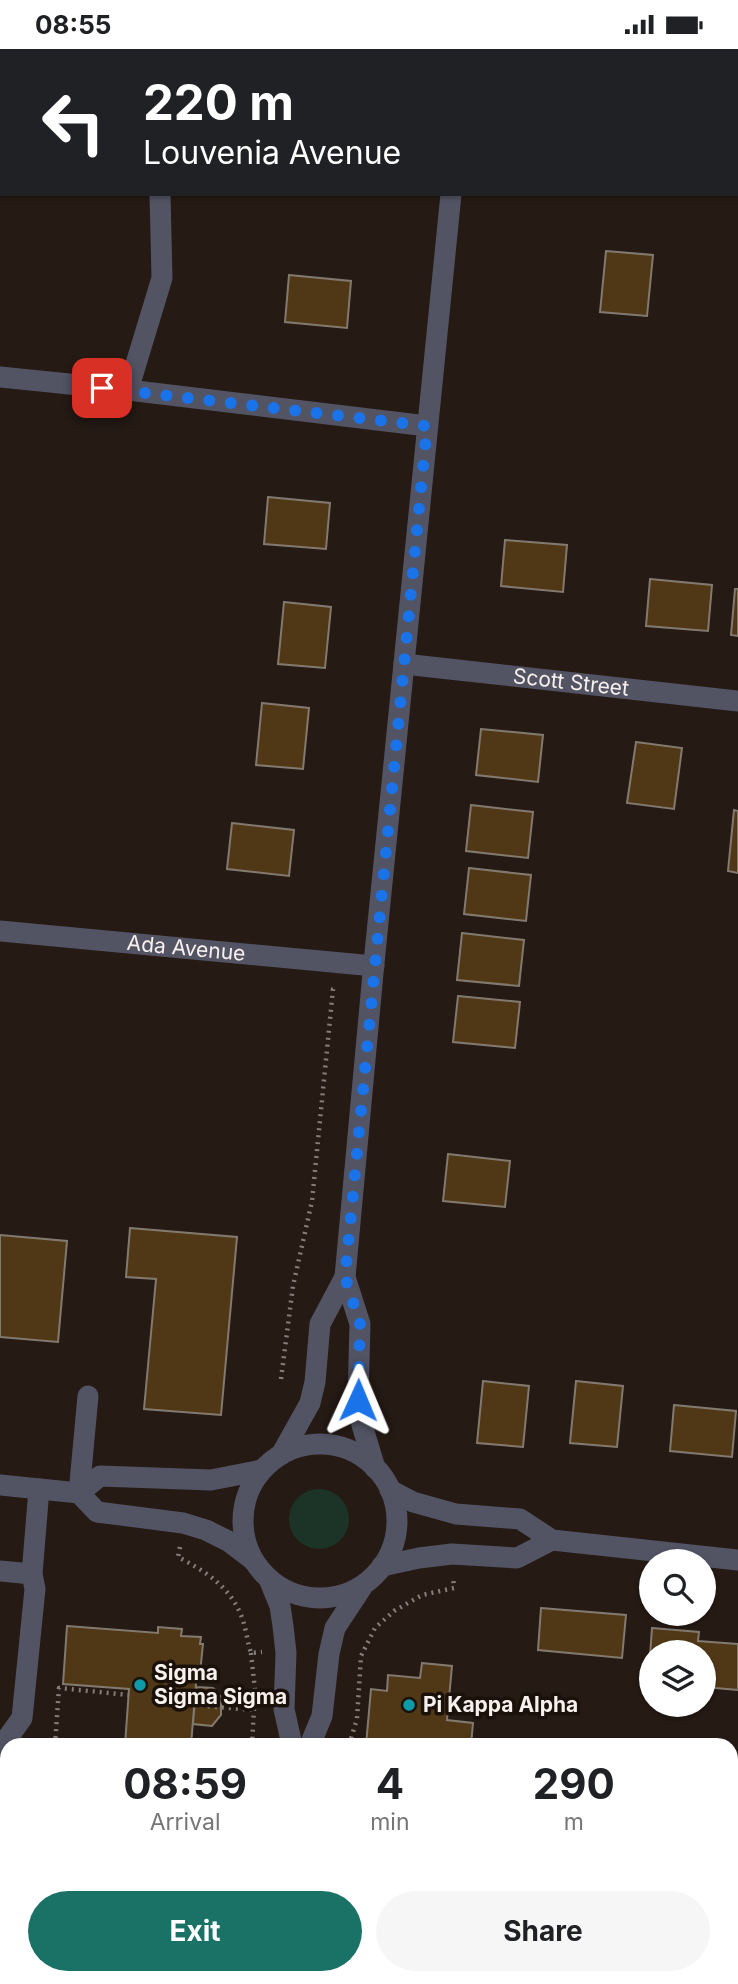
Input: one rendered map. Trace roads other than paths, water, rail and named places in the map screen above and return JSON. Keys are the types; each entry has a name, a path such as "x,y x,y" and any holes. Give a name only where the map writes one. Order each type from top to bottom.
{"street":[{"path":"128,390 162,278 160,196"},
{"path":"281,1455 310,1403 315,1382 320,1324 345,1277 451,196"},
{"path":"0,377 427,426"},
{"name":"Scott Street","path":"404,664 738,701"},
{"name":"Ada Avenue","path":"0,931 374,966"},
{"path":"345,1277 360,1324 358,1400 375,1468"},
{"path":"79,1493 88,1396"},
{"path":"253,1560 243,1529 246,1498 262,1470 281,1455 305,1446 330,1445 355,1453 375,1468 390,1490 397,1521 390,1552 382,1566 363,1585 335,1628 329,1654 322,1716 313,1738"},
{"path":"79,1493 100,1476 211,1480 262,1470"},
{"path":"0,1485 79,1493 97,1512 183,1523 228,1541 253,1560 268,1579 280,1606 286,1653 284,1709 290,1738"},
{"path":"8,1738 22,1718 35,1589 32,1574 39,1489"},
{"path":"390,1490 413,1501 456,1514 520,1519 552,1540 738,1560"},
{"path":"382,1566 452,1554 517,1558 552,1540"},
{"path":"0,1571 32,1574"},
{"path":"268,1579 283,1589 315,1598 332,1598 363,1585"}],"place":[{"name":"Sigma Sigma Sigma","path":"140,1685"},
{"name":"Pi Kappa Alpha","path":"409,1705"}]}
